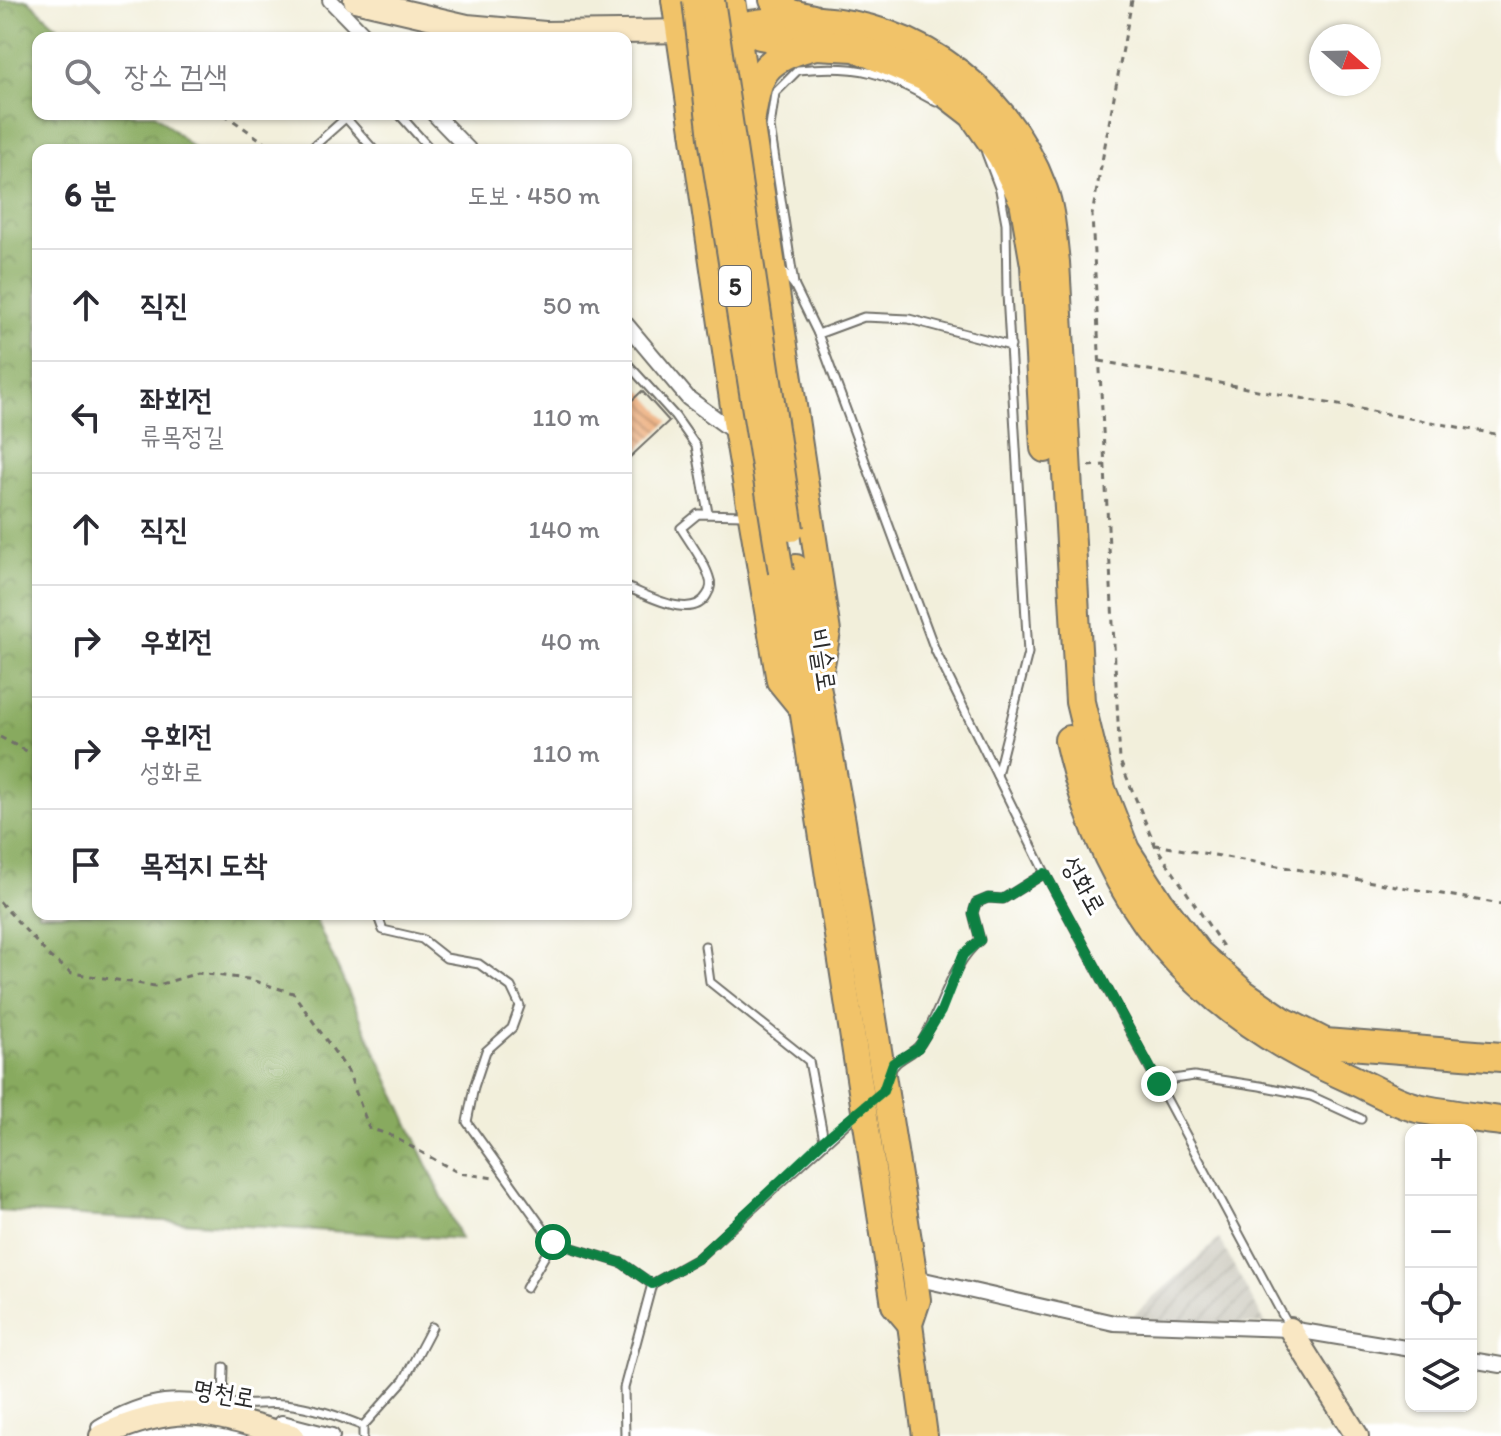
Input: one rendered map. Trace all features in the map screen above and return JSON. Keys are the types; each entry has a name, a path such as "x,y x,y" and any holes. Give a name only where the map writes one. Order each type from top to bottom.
{"highway":[{"path":"685,31 735,30 786,21 843,25 903,39 936,55 988,97 1023,144 1044,192 1055,262 1080,702 1101,789 1125,850 1198,954 1243,994 1282,1021 1325,1043 1501,1057"},
{"path":"735,30 815,45 855,47 925,77 973,114 1002,156 1024,201 1035,265 1061,701 1082,795 1105,856 1139,913 1220,1004 1262,1034 1415,1107 1501,1121"},
{"path":"749,128 757,80 763,68 789,52 815,45"}],"main road":[{"path":"355,0 467,26 534,32"},
{"path":"674,0 685,31 737,434 779,681 803,710"},
{"name":"비슬로","path":"695,0 711,138 788,570 818,682 915,1278 918,1300 910,1324 925,1436"},
{"name":"비슬로","path":"712,0 788,570 803,710 862,1109 894,1305 910,1324"},
{"path":"733,0 749,128 828,632 818,682"},
{"path":"772,0 791,12 843,25"},
{"path":"615,32 685,31"},
{"name":"성화로","path":"1290,1329 1357,1436"},
{"name":"명천로","path":"101,1436 164,1413 200,1412 292,1436"}],"street":[{"path":"330,0 361,32"},
{"path":"440,120 463,144"},
{"path":"632,331 688,398 737,434"},
{"path":"915,1278 1114,1323 1290,1329 1405,1348"},
{"path":"1477,1361 1501,1365"},
{"path":"93,1436 99,1426 145,1404 175,1399 197,1400 332,1436"}],"lane":[{"path":"794,285 770,127 775,93 798,70 858,67 897,81 946,107"},
{"path":"316,144 343,120"},
{"path":"351,120 369,144"},
{"path":"404,120 425,144"},
{"path":"978,142 1000,190 1006,223 1028,653 997,775"},
{"path":"768,254 794,285"},
{"name":"성화로","path":"794,285 818,334 935,650 1045,873 1290,1329"},
{"path":"818,334 864,317 909,319 1011,346"},
{"path":"632,369 675,416 696,446 708,513"},
{"path":"632,589 678,606 695,606 705,599 711,586 709,574 681,528 698,514 751,515"},
{"path":"625,1436 624,1388 652,1284 697,1259 824,1140 883,1091 893,1063 918,1048 941,1011 963,955 980,940 973,913 976,903 988,898 1003,899 1045,873"},
{"path":"379,920 383,930 422,939 446,958 479,964 511,987 520,1006 512,1028 486,1051 467,1122 553,1242 622,1263 652,1284"},
{"path":"705,946 710,982 809,1061 824,1140"},
{"path":"1162,1090 1173,1079 1194,1076 1311,1096 1361,1119"},
{"path":"526,1288 553,1242"},
{"path":"363,1436 363,1426 404,1380 432,1327"},
{"path":"224,1367 223,1402 298,1406 329,1412 363,1426"}],"path":[{"path":"1132,0 1092,215 1120,761 1155,845 1225,949"},
{"path":"232,120 266,144"},
{"path":"1099,361 1501,435"},
{"path":"1082,466 1105,465"},
{"path":"0,737 32,754"},
{"path":"1155,845 1501,904"},
{"path":"0,902 50,957 72,973 155,986 198,973 248,979 293,993 348,1071 369,1128 390,1135 459,1173 509,1181"}],"shaded area":[{"path":"1219,1239 1266,1324 1124,1324"}],"green space":[{"path":"0,0 28,0 63,32 32,32 32,120 162,120 188,144 32,144 32,920 316,920 461,1239 0,1211"}],"building":[{"path":"642,391 669,421 632,455 632,400"}],"route":[{"path":"553,1242 622,1263 652,1284 697,1259 824,1140 883,1091 893,1063 918,1048 941,1011 963,955 980,940 973,913 976,903 988,898 1003,899 1045,873 1159,1084"}]}
